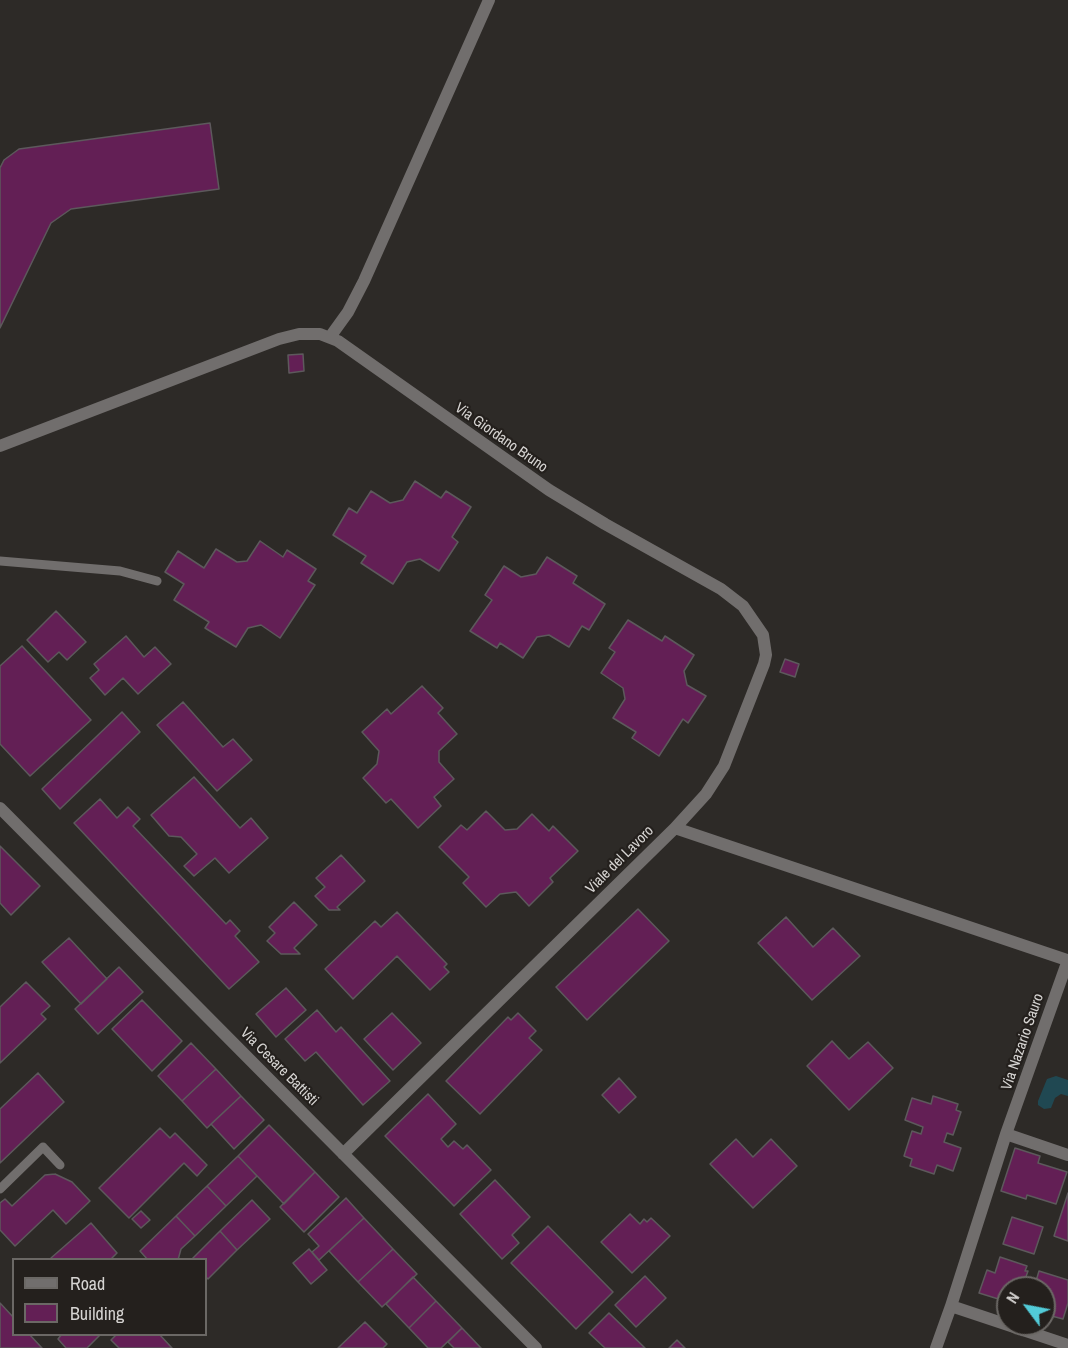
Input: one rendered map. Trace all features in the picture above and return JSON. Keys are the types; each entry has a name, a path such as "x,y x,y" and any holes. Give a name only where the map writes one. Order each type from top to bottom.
{"street":[{"path":"0,446 279,339 308,333 330,337 348,312 364,281 489,0"},
{"name":"Via Giordano Bruno","path":"330,337 549,490 721,589 751,615 764,635 766,655 764,664 720,774 706,794 675,828"},
{"name":"Via Cesare Battisti","path":"0,808 536,1348"},
{"name":"Viale del Lavoro","path":"343,1154 675,828 1068,960"},
{"name":"Via Nazario Sauro","path":"936,1348 1006,1134 1068,960"},
{"path":"1006,1134 1068,1155"},
{"path":"951,1306 1068,1345"}],"lane":[{"path":"0,561 120,571 157,581"},
{"path":"0,1189 43,1147 60,1165"}],"water":[{"path":"1056,1076 1068,1080 1068,1096 1061,1094 1055,1098 1051,1108 1044,1109 1038,1105 1038,1101 1047,1079"}],"building":[{"path":"210,123 219,189 71,209 51,223 0,328 0,168 4,160 19,149"},
{"path":"303,354 304,371 289,373 288,355"},
{"path":"415,481 441,498 446,491 471,507 452,537 458,542 439,571 420,559 407,562 393,584 361,563 366,556 333,535 349,508 357,513 371,491 390,503 403,500"},
{"path":"260,541 283,557 287,550 316,569 308,581 315,585 280,638 261,625 248,628 236,647 205,628 209,622 174,600 184,584 165,572 178,551 204,568 216,549 237,562 247,561"},
{"path":"547,557 577,576 573,583 605,604 589,630 582,626 569,647 549,635 537,637 523,658 500,643 497,648 470,631 492,600 485,595 504,566 521,577 536,574"},
{"path":"56,611 86,642 67,660 59,652 48,662 27,640"},
{"path":"628,620 662,641 665,636 694,655 684,671 687,685 706,696 688,723 683,719 659,756 632,738 636,732 613,718 625,699 623,688 601,673 615,652 609,648"},
{"path":"126,636 144,657 155,647 171,664 138,694 123,678 105,695 90,678 99,670 94,664"},
{"path":"22,646 91,720 30,776 0,744 0,666"},
{"path":"785,659 799,664 795,677 780,672"},
{"path":"422,686 443,708 438,713 457,734 439,751 439,762 454,779 434,797 441,806 418,828 391,799 386,803 363,778 377,764 379,751 362,732 387,709 391,714"},
{"path":"183,702 223,747 233,739 252,760 217,791 157,725"},
{"path":"122,712 140,732 60,809 42,789"},
{"path":"194,777 240,828 251,818 268,838 229,873 215,858 194,876 184,866 197,854 181,837 169,836 151,815"},
{"path":"100,799 117,818 128,807 140,819 133,826 226,924 230,920 240,931 235,936 259,962 229,989 74,823"},
{"path":"486,811 505,830 517,829 532,814 549,831 553,826 578,851 550,878 553,882 529,906 516,892 500,894 486,907 463,883 469,877 439,847 461,825 467,830"},
{"path":"0,846 40,886 11,915 0,903"},
{"path":"341,855 365,881 337,907 340,910 329,910 315,896 325,887 316,878"},
{"path":"294,902 317,925 294,948 300,954 281,954 267,941 275,933 269,927"},
{"path":"638,909 669,941 587,1020 556,987"},
{"path":"397,912 447,964 444,967 449,972 430,990 397,956 353,999 325,969 375,921 381,927"},
{"path":"786,917 813,947 833,928 860,956 812,1000 758,943"},
{"path":"69,938 107,979 81,1004 42,962"},
{"path":"119,967 143,992 98,1034 75,1009"},
{"path":"26,982 50,1006 41,1014 46,1019 0,1063 0,1007"},
{"path":"286,988 306,1010 276,1037 256,1014"},
{"path":"142,1000 182,1041 152,1071 112,1029"},
{"path":"317,1010 336,1032 341,1027 390,1081 363,1105 316,1052 305,1061 285,1039"},
{"path":"392,1013 421,1043 393,1070 364,1039"},
{"path":"518,1013 536,1031 529,1038 542,1050 480,1114 446,1081 508,1017 511,1020"},
{"path":"832,1041 849,1059 868,1042 893,1068 849,1110 807,1066"},
{"path":"191,1043 216,1069 182,1101 158,1076"},
{"path":"216,1069 241,1096 207,1128 182,1101"},
{"path":"38,1073 64,1102 0,1163 0,1109"},
{"path":"619,1078 636,1097 619,1113 602,1095"},
{"path":"428,1094 456,1124 441,1139 448,1147 454,1141 463,1149 467,1145 491,1170 454,1206 385,1136"},
{"path":"241,1096 264,1120 234,1149 211,1124"},
{"path":"933,1096 958,1104 956,1110 961,1112 953,1135 947,1133 944,1142 961,1148 953,1171 937,1165 934,1174 910,1166 912,1159 904,1156 912,1131 921,1134 923,1127 905,1120 912,1098 931,1104"},
{"path":"269,1125 315,1172 284,1204 238,1156"},
{"path":"160,1128 170,1138 175,1133 207,1165 197,1176 184,1163 129,1218 99,1188"},
{"path":"736,1139 753,1157 771,1139 797,1166 753,1208 710,1164"},
{"path":"1015,1148 1040,1156 1038,1163 1067,1172 1056,1204 1027,1195 1026,1199 1001,1191"},
{"path":"238,1156 257,1176 226,1206 207,1186"},
{"path":"315,1172 339,1197 304,1232 280,1207"},
{"path":"55,1174 72,1182 90,1201 66,1224 53,1210 15,1246 0,1230 0,1203 5,1199 12,1206 45,1175"},
{"path":"495,1180 530,1217 512,1235 519,1243 502,1259 460,1214"},
{"path":"207,1186 226,1206 195,1236 176,1216"},
{"path":"1068,1193 1068,1241 1054,1236"},
{"path":"346,1198 364,1218 319,1260 312,1252 319,1246 308,1234"},
{"path":"252,1200 270,1219 237,1250 220,1231"},
{"path":"141,1211 150,1220 141,1228 132,1219"},
{"path":"630,1214 640,1224 644,1219 647,1222 651,1218 670,1236 632,1273 601,1242"},
{"path":"176,1216 195,1236 181,1249 179,1258 146,1258 140,1251"},
{"path":"1012,1217 1043,1227 1034,1254 1003,1244"},
{"path":"364,1218 393,1249 358,1282 329,1251"},
{"path":"91,1223 117,1253 112,1258 51,1258"},
{"path":"548,1226 613,1292 576,1329 511,1263"},
{"path":"220,1231 237,1250 208,1279 207,1258 193,1258"},
{"path":"309,1249 327,1270 311,1284 293,1263"},
{"path":"393,1249 417,1274 382,1307 358,1282"},
{"path":"1000,1257 1027,1266 1025,1271 1028,1271 1026,1276 996,1276 996,1298 979,1293 987,1270 995,1273"},
{"path":"1039,1271 1055,1276 1038,1276"},
{"path":"645,1276 666,1298 636,1327 615,1305"},
{"path":"1056,1276 1068,1280 1068,1303 1063,1319 1056,1317"},
{"path":"413,1277 436,1301 409,1328 386,1304"},
{"path":"436,1301 462,1328 441,1348 428,1348 409,1328"},
{"path":"0,1303 12,1316 12,1336 31,1336 42,1348 0,1348"},
{"path":"609,1313 645,1348 605,1348 589,1333"},
{"path":"365,1322 387,1344 383,1348 338,1348"},
{"path":"462,1328 481,1348 454,1348 448,1342"},
{"path":"60,1336 99,1336 87,1348 66,1348 58,1339"},
{"path":"115,1336 161,1336 172,1348 119,1348 111,1340"},
{"path":"677,1340 685,1348 669,1348"}]}
